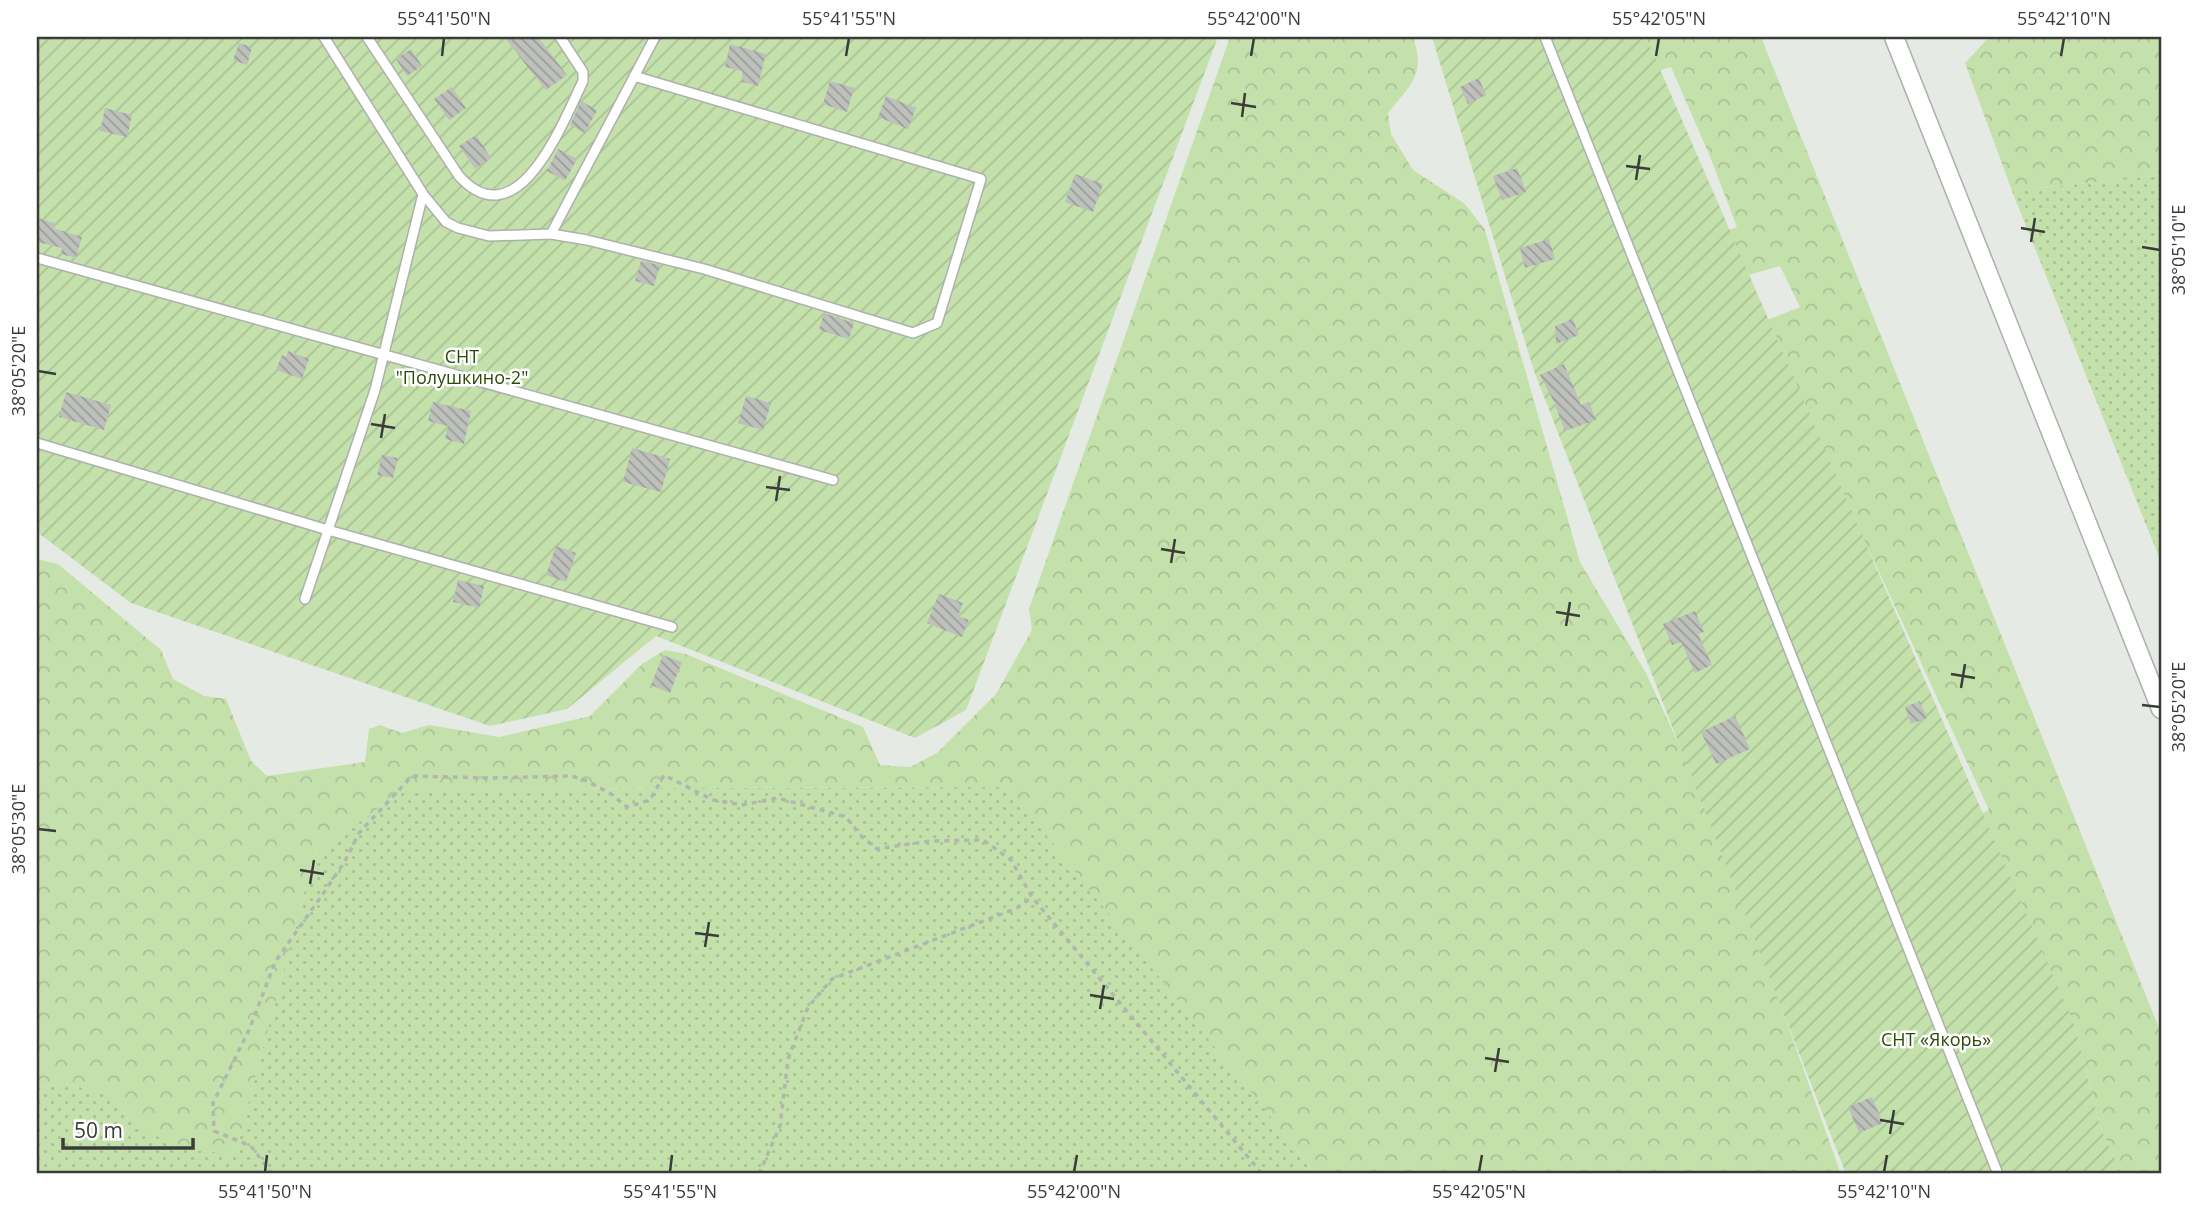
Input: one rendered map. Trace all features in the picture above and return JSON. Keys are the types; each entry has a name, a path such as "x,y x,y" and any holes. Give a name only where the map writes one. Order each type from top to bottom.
{"street":[{"path":"1894,37 2161,709"}],"lane":[{"path":"324,37 423,194 446,222 466,231 489,236 551,234 587,240 704,269 913,333 937,323 981,179 635,76"},
{"path":"367,37 459,176 469,188 480,194 491,195 517,187 529,178 546,154 583,81 583,72 560,37"},
{"path":"551,234 655,37"},
{"path":"1545,37 1998,1174"},
{"path":"305,599 375,390 423,194"},
{"path":"37,258 833,480"},
{"path":"37,443 328,530 672,627"}],"path":[{"path":"272,1174 251,1146 214,1131 213,1103 250,1028 275,962 326,891 359,833 412,776 572,776 611,794 627,807 650,800 664,775 713,800 742,805 778,798 846,817 862,837 877,849 930,841 983,840 1011,860 1032,897 1262,1174"},
{"path":"759,1174 780,1126 788,1059 808,1007 832,979 1017,908 1032,897"}],"green space":[{"name":"СНТ \"Полушкино-2\"","path":"37,37 1218,37 966,710 915,738 656,636 567,709 490,726 131,603 37,532"},
{"path":"1230,37 1413,37 1417,50 1417,70 1409,86 1388,113 1391,134 1413,170 1465,204 1485,230 1580,562 1646,673 1716,825 1841,1174 1316,1174 1008,787 405,789 314,855 235,1154 178,1149 128,1118 112,1094 60,1083 37,1088 37,559 58,564 161,650 173,679 204,696 226,699 251,761 267,776 365,762 369,729 380,725 402,733 429,725 499,737 590,716 642,664 665,650 686,654 863,727 880,765 910,767 937,753 996,694 1032,630 1029,609"},
{"name":"СНТ «Якорь»","path":"1432,37 1646,37 2075,1026 2100,1127 2122,1174 1846,1174 1534,371"},
{"path":"1645,37 1761,37 2161,1033 2161,1174 2122,1174 2100,1127 2075,1026 1959,823 1989,810 1868,548 1852,553 1762,322 1800,307 1780,266 1741,277 1721,233 1737,227 1711,159 1671,67 1659,71"},
{"path":"1989,37 2161,37 2161,167 2153,176 2012,191 1965,63"},
{"path":"2161,167 2161,562 2012,191 2153,176"},
{"path":"1009,787 1316,1174 37,1174 37,1088 60,1083 112,1094 128,1118 235,1153 314,855 405,789"}],"building":[{"path":"504,37 538,37 567,75 546,90"},
{"path":"239,43 252,47 247,65 233,60"},
{"path":"730,44 766,54 758,86 742,82 742,71 725,67"},
{"path":"411,49 422,66 407,76 396,59"},
{"path":"1479,78 1486,95 1468,104 1460,87"},
{"path":"830,81 854,88 847,112 823,104"},
{"path":"452,87 466,108 449,120 434,99"},
{"path":"886,96 916,108 908,129 878,117"},
{"path":"581,101 597,110 585,133 570,125"},
{"path":"105,108 132,115 127,137 100,131"},
{"path":"476,135 491,158 475,169 459,146"},
{"path":"558,149 577,159 565,181 547,171"},
{"path":"1517,168 1526,192 1502,200 1493,176"},
{"path":"1075,174 1103,184 1093,212 1065,202"},
{"path":"37,218 54,223 53,228 82,237 76,258 61,254 62,248 37,242"},
{"path":"1549,239 1555,259 1525,268 1520,248"},
{"path":"641,261 660,265 654,286 635,281"},
{"path":"824,313 854,323 849,339 819,330"},
{"path":"1573,319 1579,335 1556,344 1555,326"},
{"path":"288,351 309,359 302,379 276,370 282,355 286,357"},
{"path":"1564,364 1581,405 1589,402 1596,420 1565,431 1540,375"},
{"path":"66,392 111,405 104,430 59,417"},
{"path":"746,396 771,403 763,430 738,423"},
{"path":"433,402 471,411 464,444 445,439 448,426 428,421"},
{"path":"632,448 670,459 661,492 623,482"},
{"path":"382,455 398,458 393,478 377,475"},
{"path":"556,546 576,553 566,582 546,575"},
{"path":"458,580 484,586 479,608 453,602"},
{"path":"939,594 963,603 958,616 969,620 962,637 927,623"},
{"path":"1695,611 1704,632 1698,634 1712,665 1695,673 1681,642 1672,645 1663,624"},
{"path":"663,655 682,662 670,693 651,685"},
{"path":"1920,701 1927,718 1911,724 1905,707"},
{"path":"1735,716 1750,749 1716,764 1701,732"},
{"path":"1872,1097 1883,1123 1859,1133 1848,1107"}]}
